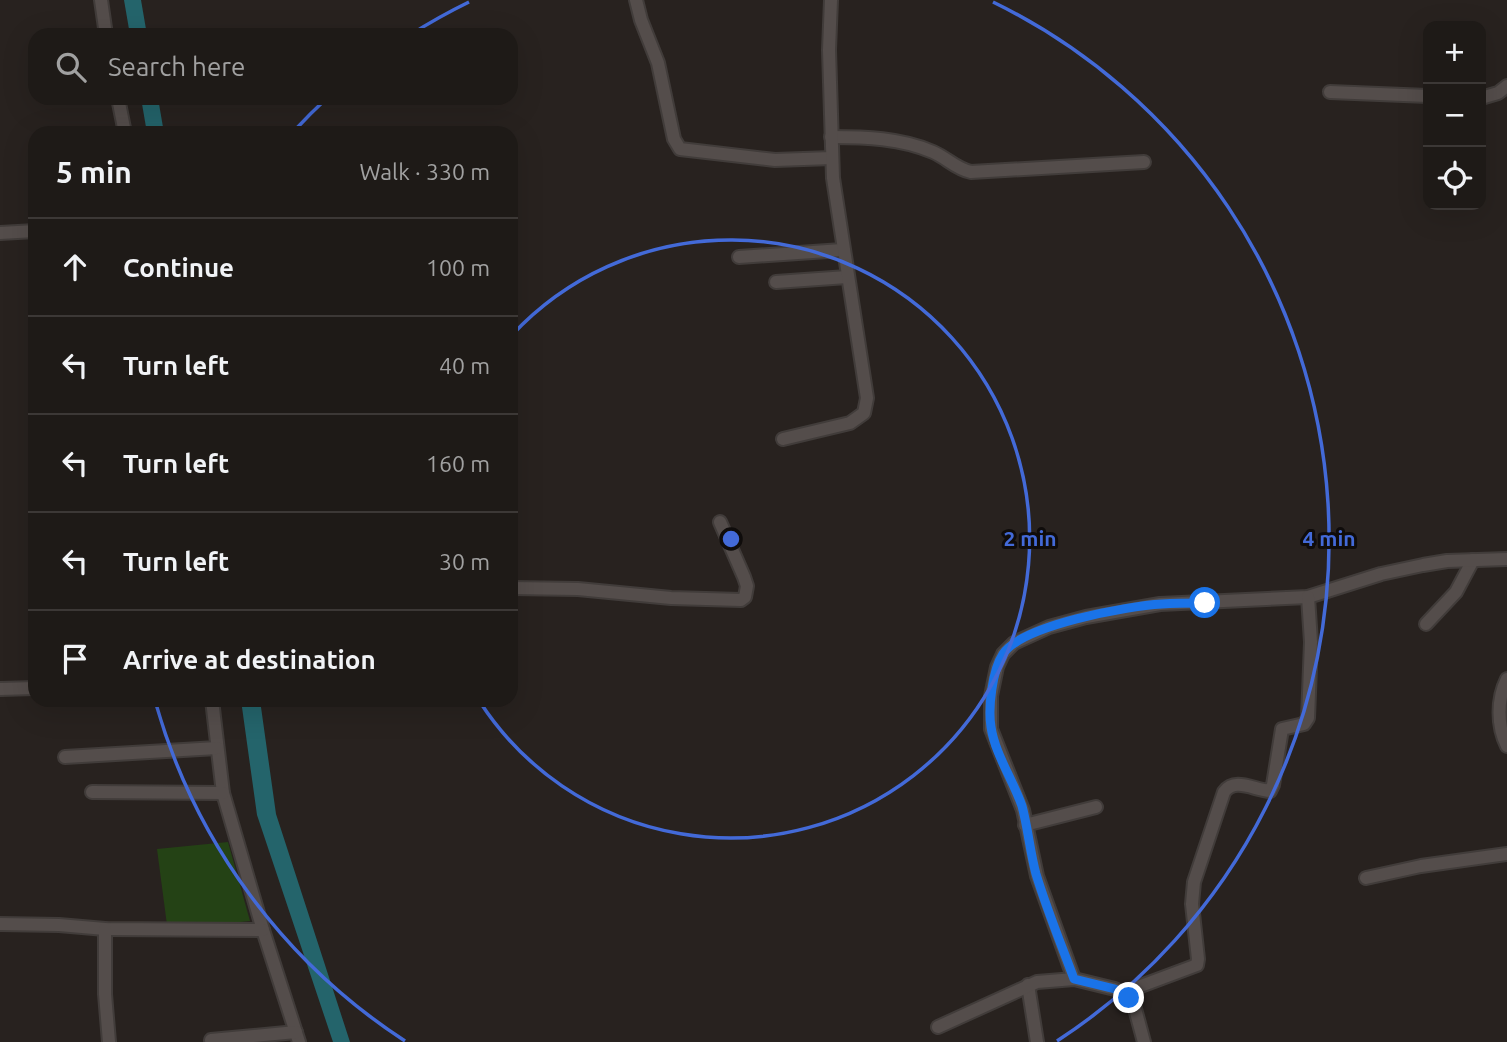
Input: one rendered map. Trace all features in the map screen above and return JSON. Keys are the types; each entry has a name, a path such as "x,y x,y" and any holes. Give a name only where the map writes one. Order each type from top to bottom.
{"street":[{"path":"101,0 105,28"},
{"path":"636,0 657,63 674,139 680,149 775,160 832,158"},
{"path":"783,439 850,423 864,413 867,398 842,250 832,158 829,27 831,0"},
{"path":"1486,97 1498,93 1507,86"},
{"path":"1330,92 1423,96"},
{"path":"119,105 124,126"},
{"path":"831,136 903,142 936,153 957,167 971,172 1143,162"},
{"path":"0,233 28,231"},
{"path":"739,257 842,250"},
{"path":"776,282 846,277"},
{"path":"518,588 578,589 671,598 740,600 745,597 747,586 720,522"},
{"path":"1074,979 1037,876 1018,796 991,729 990,713 997,667 1003,654 1014,643 1049,626 1160,604 1308,597 1381,573 1447,561 1507,559"},
{"path":"1426,624 1456,592 1473,560"},
{"path":"1122,993 1197,965 1192,904 1194,882 1224,792 1234,785 1270,790 1282,729 1304,724 1308,718 1311,642 1308,597"},
{"path":"1507,679 1501,696 1500,719 1507,746"},
{"path":"0,689 28,688"},
{"path":"211,1040 298,1037 223,793 213,707"},
{"path":"65,757 217,748"},
{"path":"92,792 223,793"},
{"path":"1025,825 1096,807"},
{"path":"1366,878 1422,866 1507,854"},
{"path":"0,924 105,929 263,930"},
{"path":"105,929 104,986 109,1042"},
{"path":"938,1027 1028,985 1047,979 1074,979 1122,993 1134,1005 1144,1042"},
{"path":"1028,985 1037,1042"}],"green space":[{"path":"228,842 250,921 212,925 167,925 157,849"}],"water":[{"path":"124,0 141,0 146,28 129,28"},
{"path":"142,105 159,105 163,126 146,126"},
{"path":"242,707 261,707 276,814 350,1042 333,1042 257,815"}],"route":[{"path":"1129,998 1115,989 1074,979 1037,876 1023,810 991,729 991,696 997,667 1003,654 1014,643 1028,635 1049,626 1086,617 1160,604 1205,603"}]}
